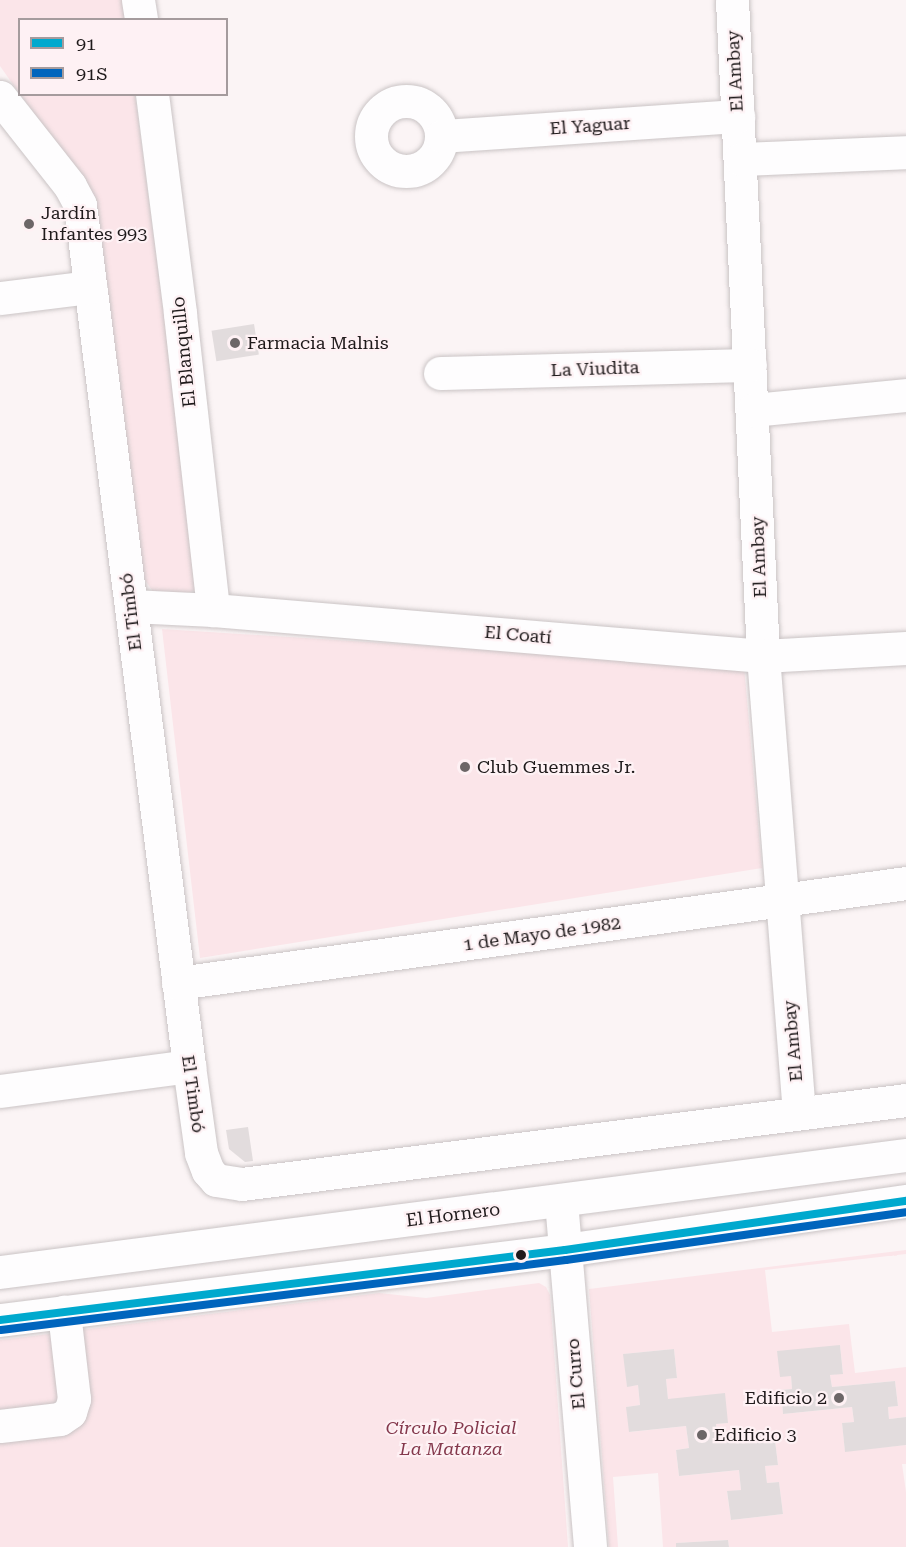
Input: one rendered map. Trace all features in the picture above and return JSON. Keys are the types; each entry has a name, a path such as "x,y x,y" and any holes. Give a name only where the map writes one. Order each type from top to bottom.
{"street":[{"path":"138,0 141,18"},
{"name":"El Ambay","path":"732,0 763,656 799,1113"},
{"name":"El Blanquillo","path":"152,96 180,314 213,610"},
{"name":"El Timbó","path":"0,97 70,186 80,205 177,983 201,1153 208,1171 216,1180 242,1184 799,1113"},
{"name":"El Yaguar","path":"442,136 738,116"},
{"path":"741,159 906,152"},
{"path":"0,298 90,287"},
{"name":"La Viudita","path":"440,373 750,365"},
{"path":"753,410 906,394"},
{"name":"El Coatí","path":"130,606 213,610 763,656 906,648"},
{"name":"1 de Mayo de 1982","path":"177,983 906,883"},
{"path":"0,1091 189,1066"},
{"path":"799,1113 906,1100"},
{"name":"El Hornero","path":"0,1272 906,1155"},
{"name":"El Curro","path":"561,1201 590,1547"},
{"path":"0,1320 566,1250 906,1201"},
{"path":"0,1426 60,1419 70,1412 74,1399 63,1312"}],"green space":[{"path":"0,0 123,0 125,18 18,18 18,92 0,66"},
{"path":"22,96 135,96 198,574 196,590 181,595 154,593 138,570 85,185"},
{"name":"Club Guemmes Jr.","path":"162,629 744,666 762,868 200,958"},
{"path":"906,1250 906,1254 765,1270 772,1332 849,1324 855,1373 906,1367 906,1417 889,1419 888,1407 898,1406 895,1381 832,1387 830,1375 843,1373 840,1345 791,1376 792,1389 781,1390 783,1414 852,1407 854,1422 842,1423 845,1451 906,1445 906,1464 902,1464 906,1492 906,1547 729,1547 728,1540 676,1543 676,1547 663,1547 658,1473 613,1477 618,1547 609,1547 589,1289","holes":["674,1349 677,1378 666,1379 668,1399 728,1423 716,1424 718,1438 774,1432 778,1465 765,1466 767,1483 779,1482 783,1514 731,1520 727,1492 741,1490 739,1470 679,1476 676,1450 689,1448 686,1426 630,1432 627,1407 640,1405 638,1385 627,1386 624,1354"]},
{"name":"Círculo Policial La Matanza","path":"539,1283 546,1287 550,1295 568,1547 0,1547 0,1340 379,1293 426,1298"}],"building":[{"name":"Farmacia Malnis","path":"254,324 259,355 216,361 212,331"},
{"path":"248,1127 253,1161 245,1162 229,1149 226,1130"},
{"name":"Edificio 2","path":"840,1345 843,1374 830,1375 832,1387 895,1381 898,1406 888,1407 889,1419 906,1417 906,1445 845,1452 842,1423 854,1422 852,1407 783,1414 781,1390 792,1389 791,1376 780,1377 777,1351"},
{"name":"Edificio 3","path":"674,1349 677,1378 666,1379 668,1399 725,1393 728,1423 716,1424 718,1438 774,1432 778,1465 765,1466 767,1483 779,1482 783,1514 731,1520 727,1491 741,1490 739,1470 679,1476 676,1450 689,1448 686,1426 629,1432 626,1407 640,1405 638,1385 627,1387 623,1354"},
{"path":"728,1540 729,1547 676,1547 676,1543"}],"transit line":[{"name":"91","path":"0,1320 565,1250 906,1201"},
{"name":"91S","path":"1,1330 566,1260 906,1212"}],"place":[{"name":"Jardín Infantes 993","path":"29,224"},
{"name":"Farmacia Malnis","path":"235,343"},
{"name":"Club Guemmes Jr.","path":"465,767"},
{"name":"Edificio 2","path":"839,1398"},
{"name":"Edificio 3","path":"702,1435"}]}
